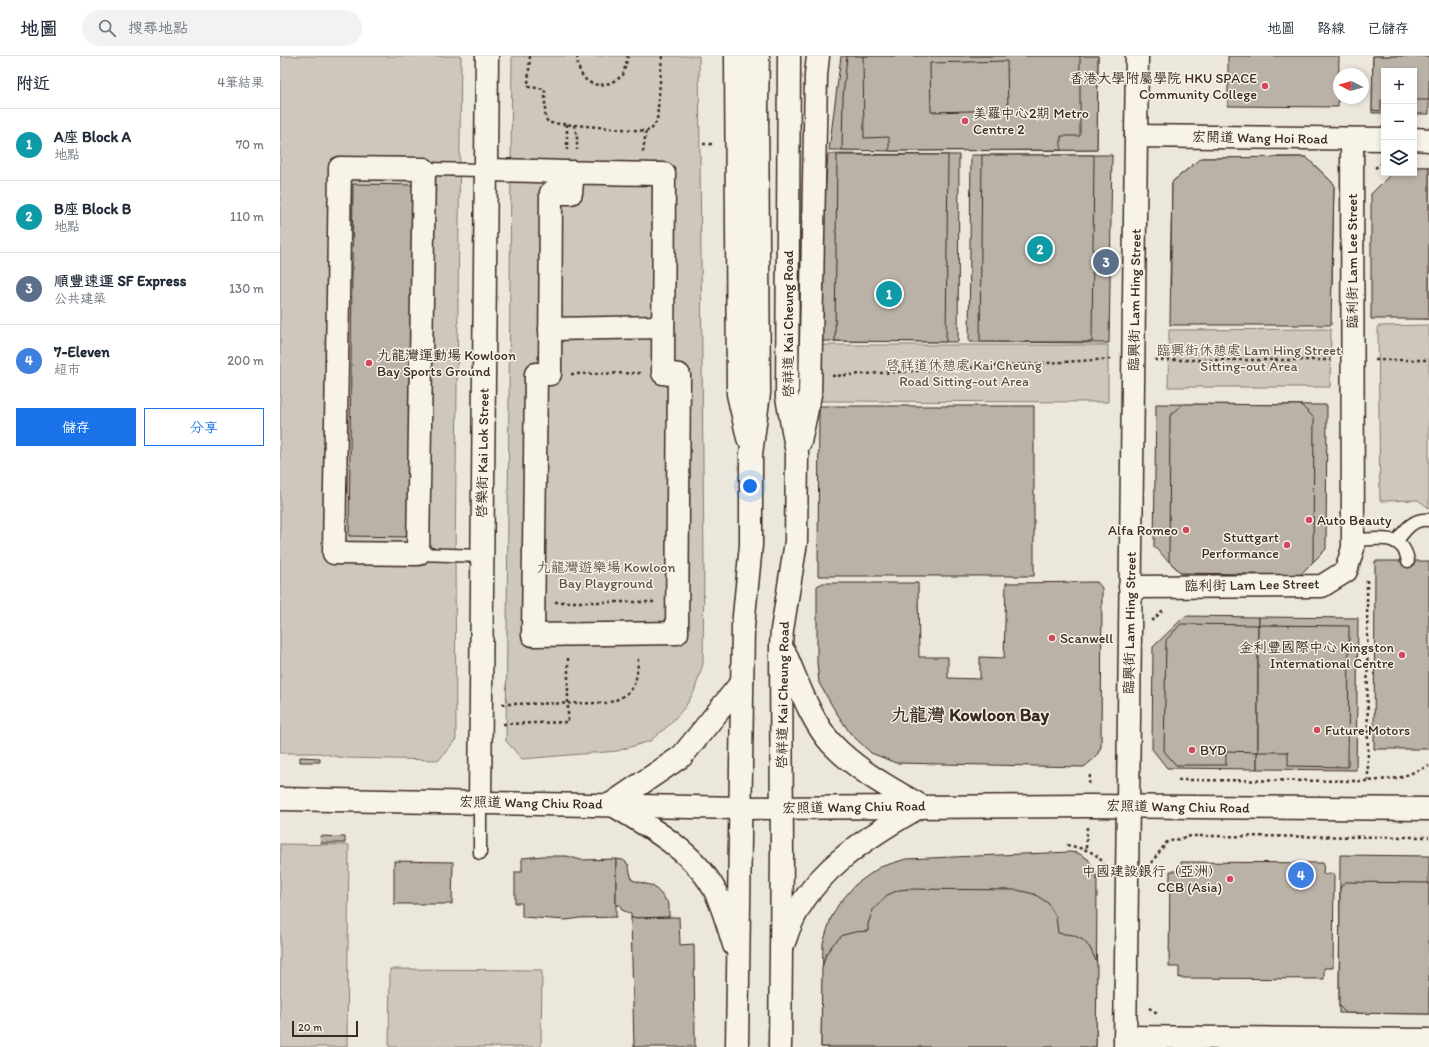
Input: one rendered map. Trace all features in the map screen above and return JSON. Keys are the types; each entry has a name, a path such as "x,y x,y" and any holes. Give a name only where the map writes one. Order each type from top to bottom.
{"street":[{"name":"啓樂街 Kai Lok Street","path":"480,802 486,56"},
{"path":"736,56 738,394 751,454"},
{"name":"啓祥道 Kai Cheung Road","path":"737,1047 743,626 751,545 751,454 759,393 758,56"},
{"name":"啓祥道 Kai Cheung Road","path":"780,1047 782,807 781,645 796,542 797,453 787,397 789,56"},
{"path":"797,453 810,395 816,83 818,56"},
{"name":"臨興街 Lam Hing Street","path":"1125,1042 1137,56"},
{"name":"宏開道 Wang Hoi Road","path":"1136,136 1381,139"},
{"name":"臨利街 Lam Lee Street","path":"1130,587 1322,586 1346,571 1353,548 1352,139"},
{"path":"1417,140 1429,140"},
{"path":"486,170 572,162 664,174 662,373 678,375 677,633 533,635 536,374 550,374 551,193 571,193 572,162"},
{"path":"340,168 424,169 418,554 334,553 340,168"},
{"path":"550,329 663,327"},
{"path":"780,957 790,922 830,868 872,835 921,806 872,777 831,743 804,698 781,645"},
{"path":"739,960 717,894 695,863 662,835 611,804 682,756 742,682"},
{"name":"宏照道 Wang Chiu Road","path":"280,799 611,804 741,808 1128,806 1429,809"},
{"path":"1125,1042 1429,1040"}],"lane":[{"path":"424,169 486,170"},
{"path":"1396,542 1409,526 1421,519 1429,520"},
{"path":"1353,540 1392,539 1402,544 1406,551 1408,561"},
{"path":"418,554 482,556"},
{"path":"480,802 480,853"}],"path":[{"path":"530,56 528,84 529,87 545,89 545,118 549,123 646,131 650,130 657,121 662,56"},
{"path":"577,56 579,69 584,78 595,84 608,85 623,75 628,56"},
{"path":"567,124 572,162"},
{"path":"572,162 577,136 574,125"},
{"path":"645,141 646,131"},
{"path":"1370,171 1381,164"},
{"path":"825,376 1113,359"},
{"path":"1155,360 1330,360"},
{"path":"1374,360 1429,360"},
{"path":"550,374 662,373"},
{"path":"1367,579 1368,780"},
{"path":"533,602 677,602"},
{"path":"1149,624 1165,608 1170,606"},
{"path":"506,704 607,703 622,699 627,694 638,676 638,660"},
{"path":"506,724 568,722 568,661"},
{"path":"1178,780 1368,780 1399,778 1429,766"},
{"path":"1153,858 1167,842 1192,836 1429,837"}],"green space":[{"name":"九龍灣運動場 Kowloon Bay Sports Ground","path":"280,56 461,56 455,555 456,739 439,760 344,758 320,753 280,753"},
{"name":"九龍灣遊樂場 Kowloon Bay Playground","path":"512,56 699,56 704,563 703,664 694,692 685,707 668,726 650,741 617,751 522,759 506,741"},
{"path":"1429,325 1429,508 1418,500 1380,501 1378,326"},
{"name":"臨興街休憩處 Lam Hing Street Sitting-out Area","path":"1331,329 1330,387 1168,387 1169,330"},
{"name":"啓祥道休憩處 Kai Cheung Road Sitting-out Area","path":"820,345 1108,345 1108,402 820,401"},
{"path":"280,844 349,845 347,1047 280,1047"},
{"path":"390,969 542,970 541,1047 389,1047"}],"building":[{"name":"美羅中心2期 Metro Centre 2","path":"841,56 1098,56 1097,150 829,150"},
{"name":"美羅中心2期 Metro Centre 2","path":"847,56 1098,56 1097,150 842,150 843,97"},
{"name":"美羅中心2期 Metro Centre 2","path":"863,56 1080,56 1080,136 1061,136 1061,150 889,151 889,137 864,138","holes":["1007,61 1008,110 931,112 930,63"]},
{"name":"香港大學附屬學院 HKU SPACE Community College","path":"1228,56 1339,56 1339,68 1333,68 1333,104 1338,104 1338,107 1228,106"},
{"path":"1373,56 1429,56 1429,114 1417,114 1417,68 1381,68 1381,113 1372,113"},
{"path":"1373,56 1429,56 1429,100 1417,100 1417,68 1381,68 1381,111 1372,110"},
{"path":"828,154 959,155 958,342 820,341 821,246"},
{"path":"837,155 948,155 946,342 835,341"},
{"path":"971,155 1112,155 1109,343 969,342"},
{"path":"982,155 1094,155 1092,342 980,342"},
{"path":"1272,157 1306,157 1334,184 1332,288 1319,288 1318,300 1298,299 1299,288 1269,287 1270,263 1235,263 1234,287 1203,287 1202,298 1182,297 1183,287 1170,286 1172,182 1201,158 1237,158 1235,231 1270,231"},
{"path":"1306,157 1334,184 1331,325 1170,325 1172,182 1201,158"},
{"path":"1417,167 1429,167 1429,319 1381,318 1382,183 1389,176 1417,176"},
{"path":"1417,167 1429,167 1429,319 1371,319 1371,194 1389,176 1417,176"},
{"path":"353,184 414,185 410,537 349,536"},
{"path":"1156,404 1327,405 1326,549 1300,575 1181,573 1154,547"},
{"path":"1183,404 1301,405 1314,418 1313,562 1300,575 1181,573 1169,561 1170,416"},
{"path":"819,406 1034,406 1034,576 818,576"},
{"name":"金利豐國際中心 Kingston International Centre","path":"1375,561 1429,561 1429,749 1374,749"},
{"path":"1097,582 1102,588 1101,747 1096,757 1084,767 896,763 871,753 850,733 819,683 817,662 817,586 823,583 918,583 919,657 948,657 948,678 980,679 980,657 1004,658 1006,583"},
{"path":"1185,616 1259,617 1257,769 1167,768 1152,749 1153,647"},
{"path":"1259,617 1358,618 1356,770 1257,769"},
{"path":"1181,624 1258,625 1258,752 1226,751 1226,765 1176,765 1164,751 1166,640"},
{"path":"1258,625 1349,626 1348,767 1288,766 1288,752 1258,752"},
{"path":"300,757 320,758 320,762 300,762"},
{"path":"320,836 345,837 345,843 321,843"},
{"path":"1070,852 1078,853 1088,859 1095,871 1097,880 1096,1047 821,1047 823,943 831,918 838,905 855,885 880,867 906,859"},
{"path":"1340,855 1429,856 1429,1014 1339,1013"},
{"path":"567,856 581,860 616,859 616,917 566,920 522,917 522,903 515,903 515,872 522,872 522,858"},
{"path":"616,859 623,860 628,864 632,880 653,886 661,894 669,904 669,917 631,918 631,914 622,910 620,905 616,905"},
{"path":"394,861 453,862 452,904 394,904"},
{"path":"1181,862 1324,863 1323,874 1334,874 1333,968 1324,968 1324,979 1179,978 1179,967 1169,967 1170,871 1181,871"},
{"path":"1345,882 1429,883 1429,1014 1346,1013 1339,1006 1340,888"},
{"path":"899,890 1017,890 1034,894 1048,903 1056,917 1058,933 1073,935 1083,940 1090,948 1097,963 1096,1047 821,1047 822,968 826,954 834,943 843,935 868,931 868,924 873,910 887,895"},
{"path":"679,917 680,945 694,944 695,1047 634,1047 631,918"}],"place":[{"name":"香港大學附屬學院 HKU SPACE Community College","path":"1265,86"},
{"name":"美羅中心2期 Metro Centre 2","path":"965,121"},
{"name":"B座 Block B","path":"1040,249"},
{"name":"順豐速運 SF Express","path":"1106,262"},
{"name":"A座 Block A","path":"889,294"},
{"name":"九龍灣運動場 Kowloon Bay Sports Ground","path":"369,363"},
{"name":"Auto Beauty","path":"1309,520"},
{"name":"Alfa Romeo","path":"1186,530"},
{"name":"Stuttgart Performance","path":"1287,545"},
{"name":"Scanwell","path":"1052,638"},
{"name":"金利豐國際中心 Kingston International Centre","path":"1402,655"},
{"name":"Future Motors","path":"1317,730"},
{"name":"BYD","path":"1192,750"},
{"name":"7-Eleven","path":"1301,875"},
{"name":"中國建設銀行（亞洲） CCB (Asia)","path":"1230,879"}],"district":[{"name":"九龍灣 Kowloon Bay","path":"970,715"}]}
